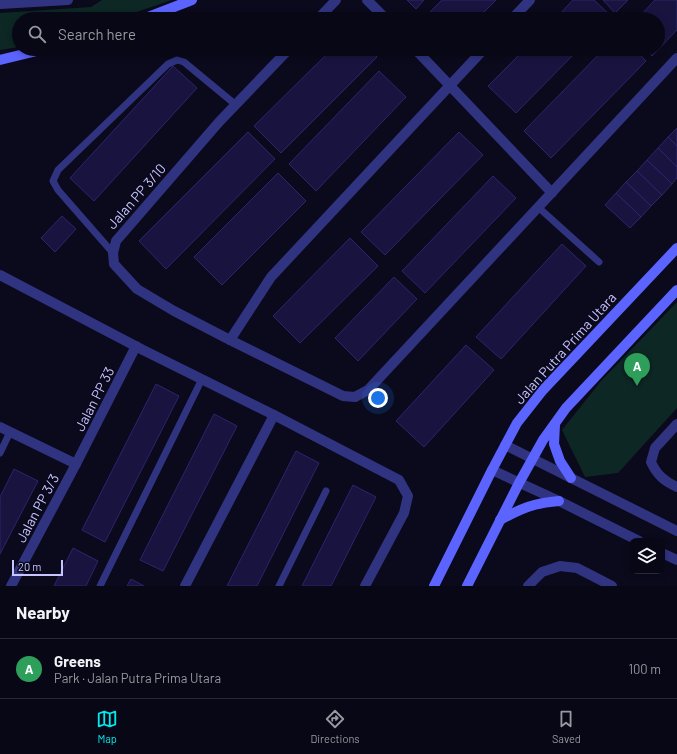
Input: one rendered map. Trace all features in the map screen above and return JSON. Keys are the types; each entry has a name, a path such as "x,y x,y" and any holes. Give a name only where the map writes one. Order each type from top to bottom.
{"main road":[{"path":"161,12 192,0"},
{"path":"0,60 16,56"},
{"name":"Jalan Putra Prima Utara","path":"434,586 517,423 543,390 677,248"},
{"path":"467,586 519,483 554,424 566,408 677,290"},
{"path":"554,424 554,444 560,460 571,478"},
{"path":"500,520 519,509 540,503 559,501"}],"street":[{"path":"0,4 68,0"},
{"path":"325,12 336,0"},
{"path":"367,0 379,12"},
{"path":"519,12 530,0"},
{"name":"Jalan PP 3/10","path":"282,56 219,122 116,241 113,252 114,264 137,289 174,311 343,396 355,397 368,390 677,58"},
{"path":"421,56 552,193"},
{"path":"230,340 271,277 478,56"},
{"path":"0,275 399,480 408,496 404,513 365,586"},
{"name":"Jalan PP 33","path":"76,464 136,346"},
{"path":"185,586 274,415"},
{"path":"677,424 655,448 651,462 656,472 667,483 677,487"},
{"path":"0,427 76,464"},
{"path":"505,445 677,531"},
{"name":"Jalan PP 3/3","path":"11,586 76,464"},
{"path":"492,470 633,538"},
{"path":"665,554 677,560"},
{"path":"528,586 542,572 560,566 577,568 612,586"}],"lane":[{"path":"113,252 58,190 53,181 58,170 168,64 177,60 184,62 236,104"},
{"path":"538,207 598,262"},
{"path":"100,586 202,379"},
{"path":"0,453 10,432"},
{"path":"279,586 326,490"}],"green space":[{"path":"102,0 172,0 137,12 15,12 91,7"},
{"path":"12,12 12,48 0,50 0,13"},
{"path":"677,302 677,408 618,473 585,477 562,430 601,381"}],"building":[{"path":"407,0 424,0 416,9"},
{"path":"442,0 496,0 484,12 430,12"},
{"path":"573,0 594,0 607,12 562,12"},
{"path":"603,0 628,0 616,12 614,12"},
{"path":"655,0 677,0 677,30 665,42 665,12 644,12"},
{"path":"325,56 377,57 281,153 254,126"},
{"path":"518,56 572,56 516,113 488,86"},
{"path":"597,56 641,56 646,61 551,158 524,131"},
{"path":"173,66 197,88 94,201 70,178"},
{"path":"379,71 406,97 316,191 289,164"},
{"path":"677,128 677,146 668,137"},
{"path":"248,132 275,159 166,269 139,241"},
{"path":"459,132 483,155 385,255 361,232"},
{"path":"668,137 677,146 677,167 658,148"},
{"path":"658,148 677,167 677,178 672,184 647,160"},
{"path":"647,160 672,184 662,195 637,171"},
{"path":"637,171 662,195 651,206 626,182"},
{"path":"278,173 306,201 222,285 194,257"},
{"path":"493,176 516,198 425,293 402,271"},
{"path":"626,182 651,206 641,217 616,193"},
{"path":"616,193 641,217 630,228 605,205"},
{"path":"62,216 76,229 55,252 41,238"},
{"path":"350,238 378,266 300,343 273,316"},
{"path":"562,244 586,266 501,359 476,337"},
{"path":"394,277 417,299 358,361 335,338"},
{"path":"466,345 494,370 424,447 396,421"},
{"path":"156,384 179,396 105,542 82,530"},
{"path":"214,414 237,426 163,571 140,560"},
{"path":"296,451 319,463 257,586 227,586"},
{"path":"14,469 38,481 0,554 0,497"},
{"path":"353,485 376,497 331,586 302,586"},
{"path":"73,548 98,561 86,586 54,586"},
{"path":"131,579 144,586 127,586"}],"place":[{"name":"Greens","path":"637,386"}]}
